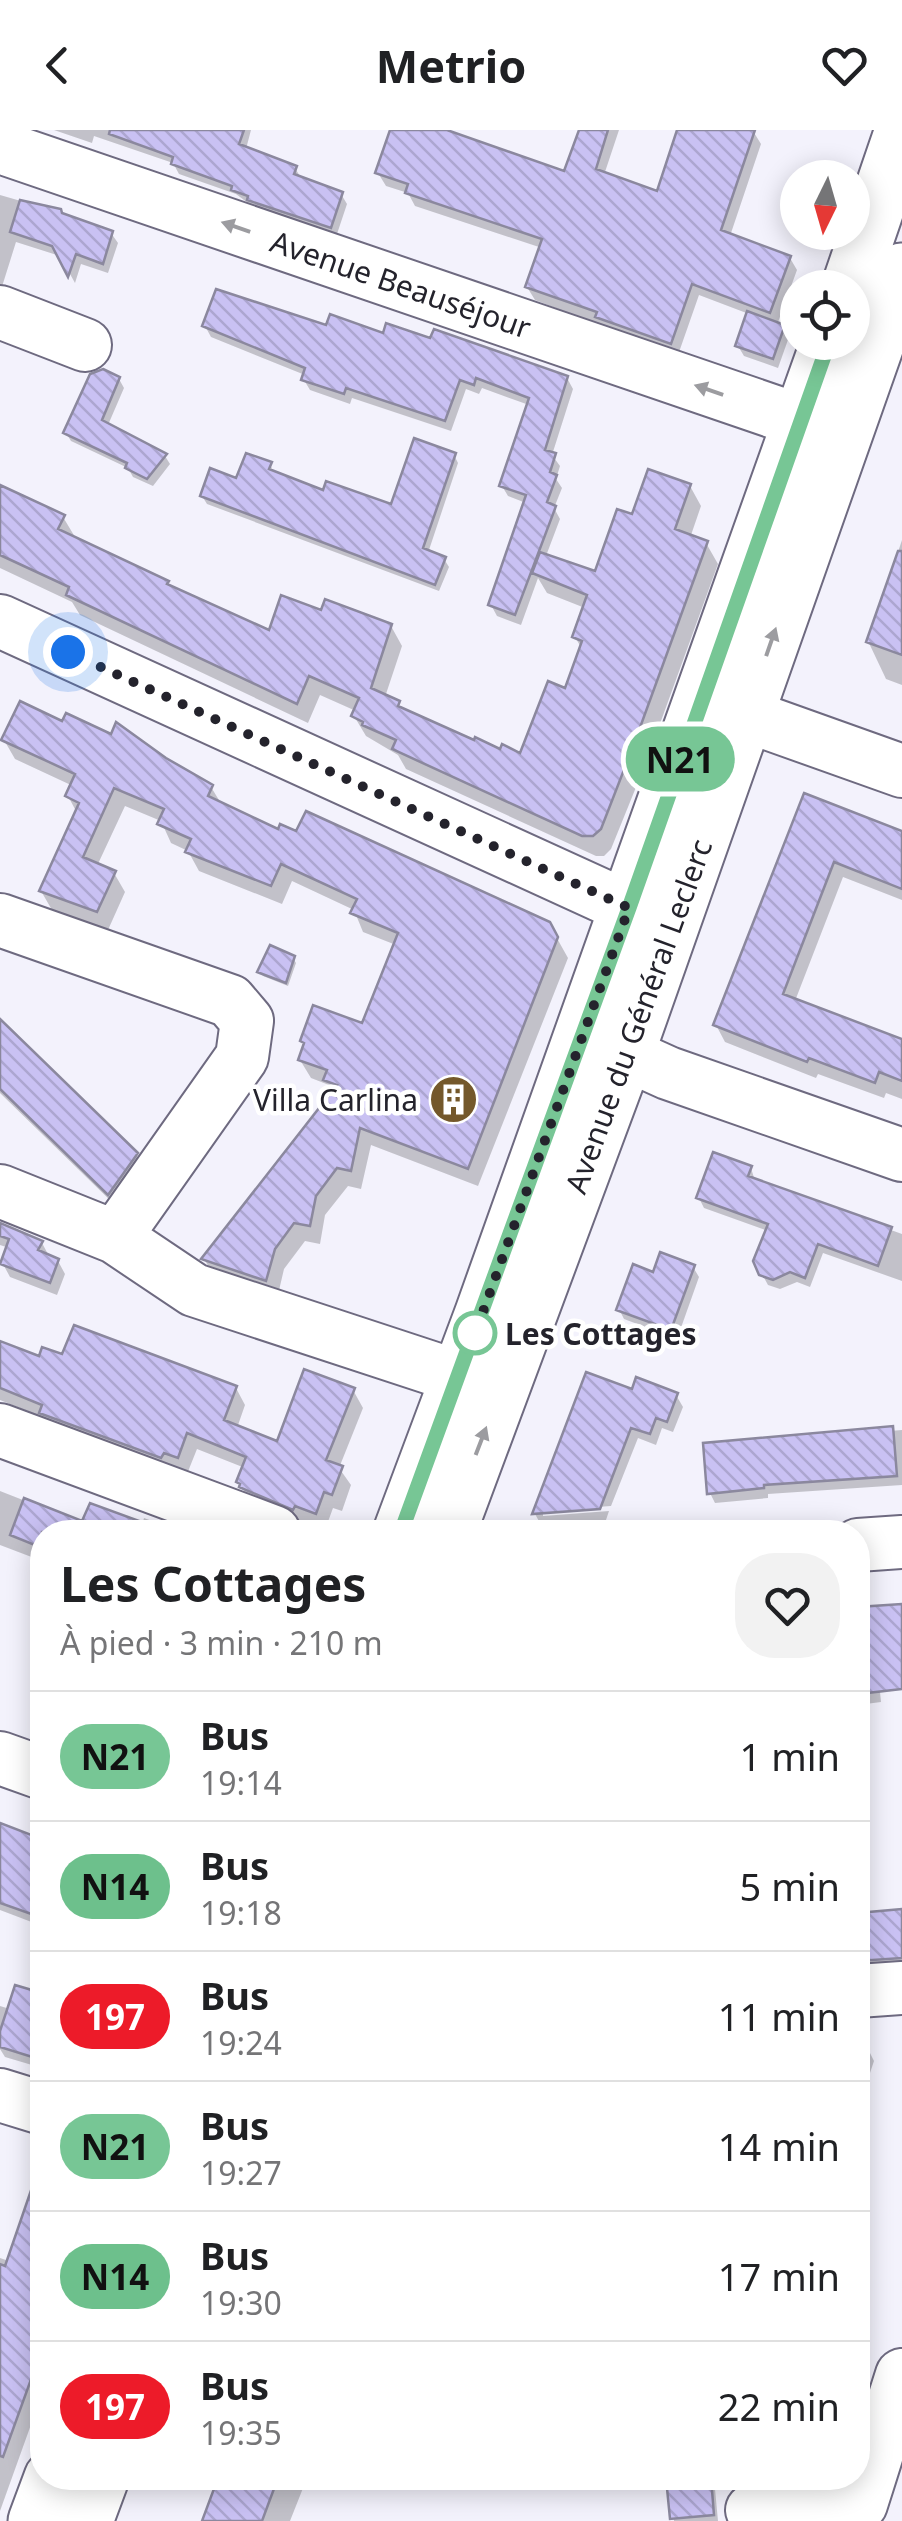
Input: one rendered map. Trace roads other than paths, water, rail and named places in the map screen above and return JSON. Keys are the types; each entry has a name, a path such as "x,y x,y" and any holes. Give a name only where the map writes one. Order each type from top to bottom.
{"main road":[{"path":"855,270 902,133"},
{"name":"Avenue du Général Leclerc","path":"452,1520 626,1054 902,271"},
{"name":"Avenue du Général Leclerc","path":"405,1520 629,908 823,360"},
{"path":"36,2521 48,2490"},
{"path":"85,2521 97,2490"}],"street":[{"name":"Avenue Beauséjour","path":"0,146 801,422"},
{"path":"0,312 84,345"},
{"path":"0,622 629,908"},
{"path":"745,715 902,771"},
{"path":"0,920 230,1001 246,1022 242,1057 115,1237"},
{"path":"626,1054 668,1073 902,1155"},
{"path":"0,1191 115,1237 194,1290 459,1378"},
{"path":"0,1430 242,1520"},
{"path":"870,1544 902,1542"},
{"path":"0,1758 30,1769"},
{"path":"870,1989 902,1988"},
{"path":"0,2095 30,2104"},
{"path":"870,2476 902,2375"},
{"path":"752,2510 861,2504 865,2490"}],"place":[{"name":"Villa Carlina","path":"453,1099"},
{"name":"Les Cottages","path":"475,1333"}]}
